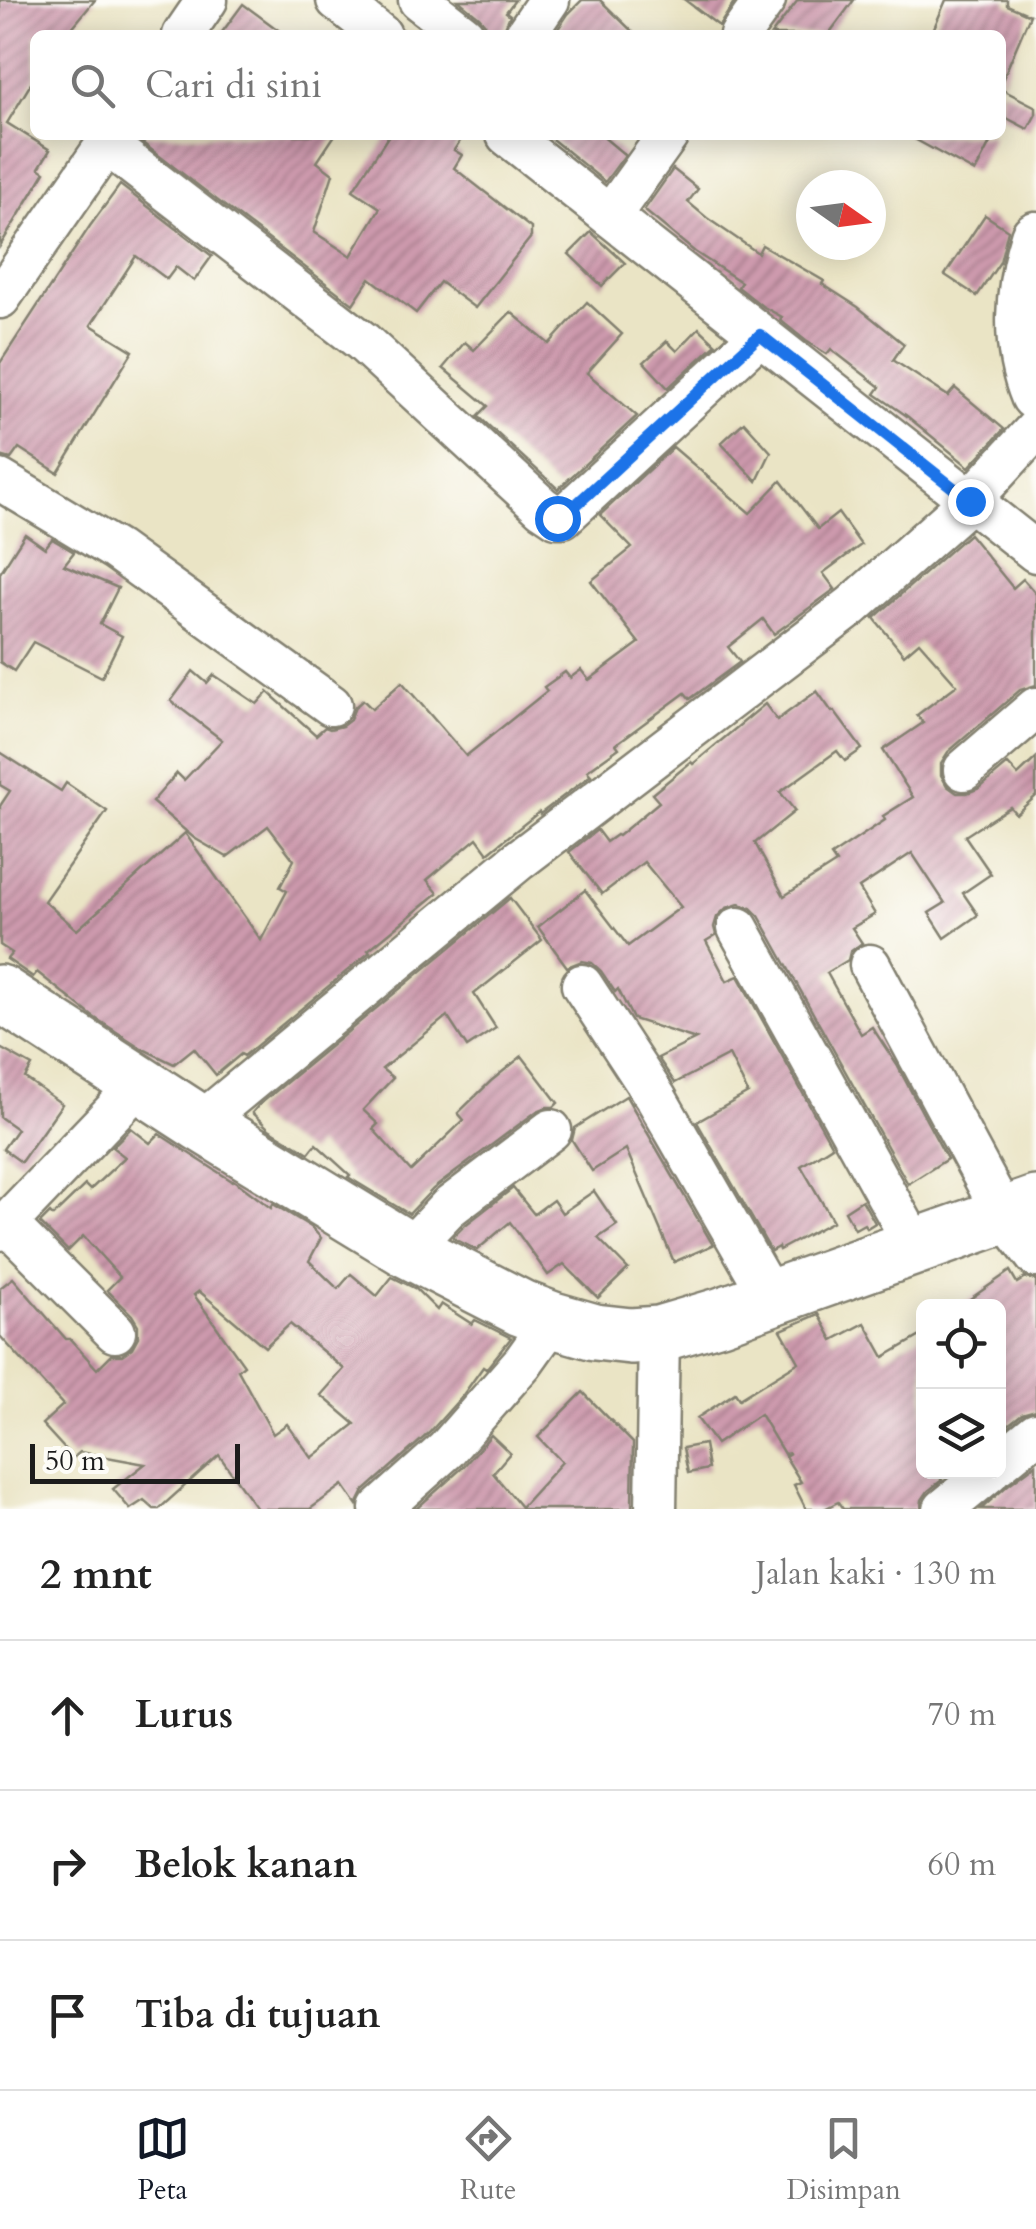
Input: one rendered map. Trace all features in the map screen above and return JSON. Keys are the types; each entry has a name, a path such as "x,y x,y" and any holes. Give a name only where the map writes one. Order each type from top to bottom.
{"highway":[{"path":"0,994 200,1124 408,1250 521,1308 595,1332 659,1334 915,1246 1025,1225"}],"main road":[{"path":"1036,237 1028,263 1021,322 1027,372 1036,394"}],"street":[{"path":"186,30 207,0"},
{"path":"337,0 375,30"},
{"path":"419,0 458,30"},
{"path":"529,30 549,0"},
{"path":"743,30 764,0"},
{"path":"1,292 110,140 363,342 557,518 563,517 760,335"},
{"path":"513,140 1036,552"},
{"path":"610,216 664,140"},
{"path":"200,1124 519,860 852,606 970,501 1036,430"},
{"path":"0,480 116,550 331,704"},
{"path":"964,770 1036,708"},
{"path":"738,928 915,1246"},
{"path":"870,965 1025,1225"},
{"path":"582,985 656,1098 770,1298"},
{"path":"114,1332 3,1227 140,1084"},
{"path":"408,1250 448,1208 551,1130"},
{"path":"380,1509 446,1450 553,1320"},
{"path":"656,1509 659,1334"},
{"path":"1006,1457 1036,1433"},
{"path":"944,1509 980,1479"}],"building":[{"path":"0,0 95,0 70,30 30,30 30,85 7,123 50,150 39,168 45,172 0,246"},
{"path":"458,0 515,0 506,12 510,15 504,30 486,30 479,17"},
{"path":"582,0 600,0 631,30 557,30"},
{"path":"685,0 736,0 719,26"},
{"path":"798,0 854,0 832,30 775,30"},
{"path":"946,0 1007,0 1007,5 1030,15 1006,71 1006,30 933,30"},
{"path":"243,4 278,30 224,30"},
{"path":"1006,92 1036,107 1028,129 1006,118"},
{"path":"139,140 332,140 317,162 333,174 314,232 351,256 380,208 353,190 386,140 461,140 454,150 462,155 454,168 531,228 531,237 475,308 440,282 416,313 370,278 353,304"},
{"path":"553,140 607,140 625,155 605,182"},
{"path":"916,140 991,140 975,172"},
{"path":"673,169 698,189 688,202 707,218 758,253 762,245 824,281 822,284 904,344 893,360 948,396 955,388 1004,429 969,467 875,394 880,387 831,349 827,354 806,341 780,320 782,317 738,287 741,282 695,252 644,210"},
{"path":"120,185 212,256 194,281 176,267 167,279 136,256 91,325 133,351 58,473 19,448 11,459 0,456 0,363"},
{"path":"985,215 1008,230 1000,262 977,296 945,275"},
{"path":"591,232 625,263 602,286 569,254"},
{"path":"587,302 622,334 587,373 637,416 558,489 478,416 488,406 443,368 465,342 474,350 511,312 549,344"},
{"path":"699,328 716,344 668,388 644,362 667,341 677,351"},
{"path":"744,422 771,452 757,481 721,443"},
{"path":"673,447 750,513 781,481 818,529 838,513 861,545 823,573 835,589 774,634 763,619 728,647 740,662 690,699 685,693 616,744 619,748 587,771 591,775 488,853 477,838 427,880 438,893 244,1056 241,1054 216,1075 194,1048 174,1064 92,1016 37,972 33,977 7,959 12,953 0,945 0,806 10,791 0,785 0,752 61,791 66,783 107,811 44,901 77,930 185,833 261,940 287,891 280,887 294,860 268,826 227,857 194,838 152,802 177,773 184,780 222,740 171,701 193,671 207,683 214,675 257,704 268,692 316,735 325,727 342,726 363,700 372,709 402,682 466,756 565,672 570,678 581,670 589,680 639,643 591,581 632,548 600,515"},
{"path":"25,534 45,548 52,539 74,552 64,565 118,588 100,624 122,636 102,677 33,642 14,671 0,662 0,573"},
{"path":"969,534 1013,588 1023,579 1036,594 1036,685 1020,690 948,752 941,763 941,775 957,793 967,793 980,788 1008,764 1018,775 1036,758 1036,796 1016,814 1010,807 965,836 991,874 963,893 978,915 945,938 929,913 945,903 912,853 859,888 875,914 852,928 862,943 850,952 848,960 827,973 861,1034 872,1027 897,1065 947,1159 908,1184 751,908 739,904 726,908 717,917 716,935 706,941 727,981 738,976 832,1146 801,1166 833,1221 771,1251 697,1122 748,1093 729,1055 675,1083 658,1058 696,1039 633,1019 618,989 615,992 601,971 582,961 567,967 538,927 585,890 628,946 681,907 644,862 602,894 569,852 597,830 606,842 618,836 659,802 652,794 765,704 777,720 817,691 862,749 845,761 837,751 780,792 795,811 755,843 784,896 836,863 831,856 913,797 883,750 923,723 917,715 957,685 919,642 904,655 874,618"},
{"path":"510,898 542,940 474,994 496,1028 467,1047 447,1016 382,1069 393,1078 363,1110 378,1124 373,1129 411,1171 464,1120 458,1113 522,1056 558,1103 554,1107 537,1111 433,1189 409,1214 348,1177 316,1144 309,1153 269,1129 252,1113 259,1105"},
{"path":"0,1048 32,1066 25,1078 62,1104 21,1162 3,1149 17,1129 0,1117"},
{"path":"626,1096 713,1245 674,1262 626,1149 592,1171 572,1140 575,1128"},
{"path":"131,1128 150,1143 159,1134 271,1208 273,1204 311,1227 321,1238 309,1261 338,1289 351,1274 377,1296 392,1277 416,1289 437,1310 441,1304 472,1324 475,1320 511,1338 429,1433 364,1491 357,1505 343,1485 310,1509 257,1509 219,1455 159,1509 144,1500 130,1509 113,1489 145,1464 80,1452 73,1458 42,1424 63,1405 0,1336 0,1288 13,1278 97,1369 111,1355 122,1355 132,1348 138,1337 138,1325 107,1290 120,1277 83,1236 68,1251 40,1223 50,1213 53,1216 85,1185 90,1190 125,1157 112,1147","holes":["199,1291 265,1347 290,1324 344,1369 321,1395 355,1424 312,1458 287,1424 273,1434 238,1370 244,1365 194,1295"]},
{"path":"513,1188 534,1214 553,1200 562,1213 594,1191 617,1225 598,1238 628,1269 598,1298 564,1264 548,1275 510,1222 477,1250 453,1237"},
{"path":"862,1200 875,1223 855,1229 845,1211"},
{"path":"1010,1271 1017,1283 1025,1278 1036,1280 1036,1410 1022,1414 1006,1427 1006,1299 970,1299"},
{"path":"819,1314 833,1340 865,1323 884,1357 916,1339 916,1479 942,1480 928,1491 921,1509 843,1509 838,1502 824,1509 806,1509 794,1485 801,1482 785,1456 790,1453 784,1454 760,1414 716,1444 697,1418 735,1393 739,1399 799,1362 781,1330"},
{"path":"583,1392 633,1443 632,1509 416,1509 462,1468 491,1435 510,1453 493,1473 521,1507 562,1462 538,1437"},
{"path":"704,1444 708,1469 688,1473 683,1448"},
{"path":"1036,1464 1036,1509 981,1509 1008,1485"}],"route":[{"path":"557,518 563,517 760,335 970,501"}]}
